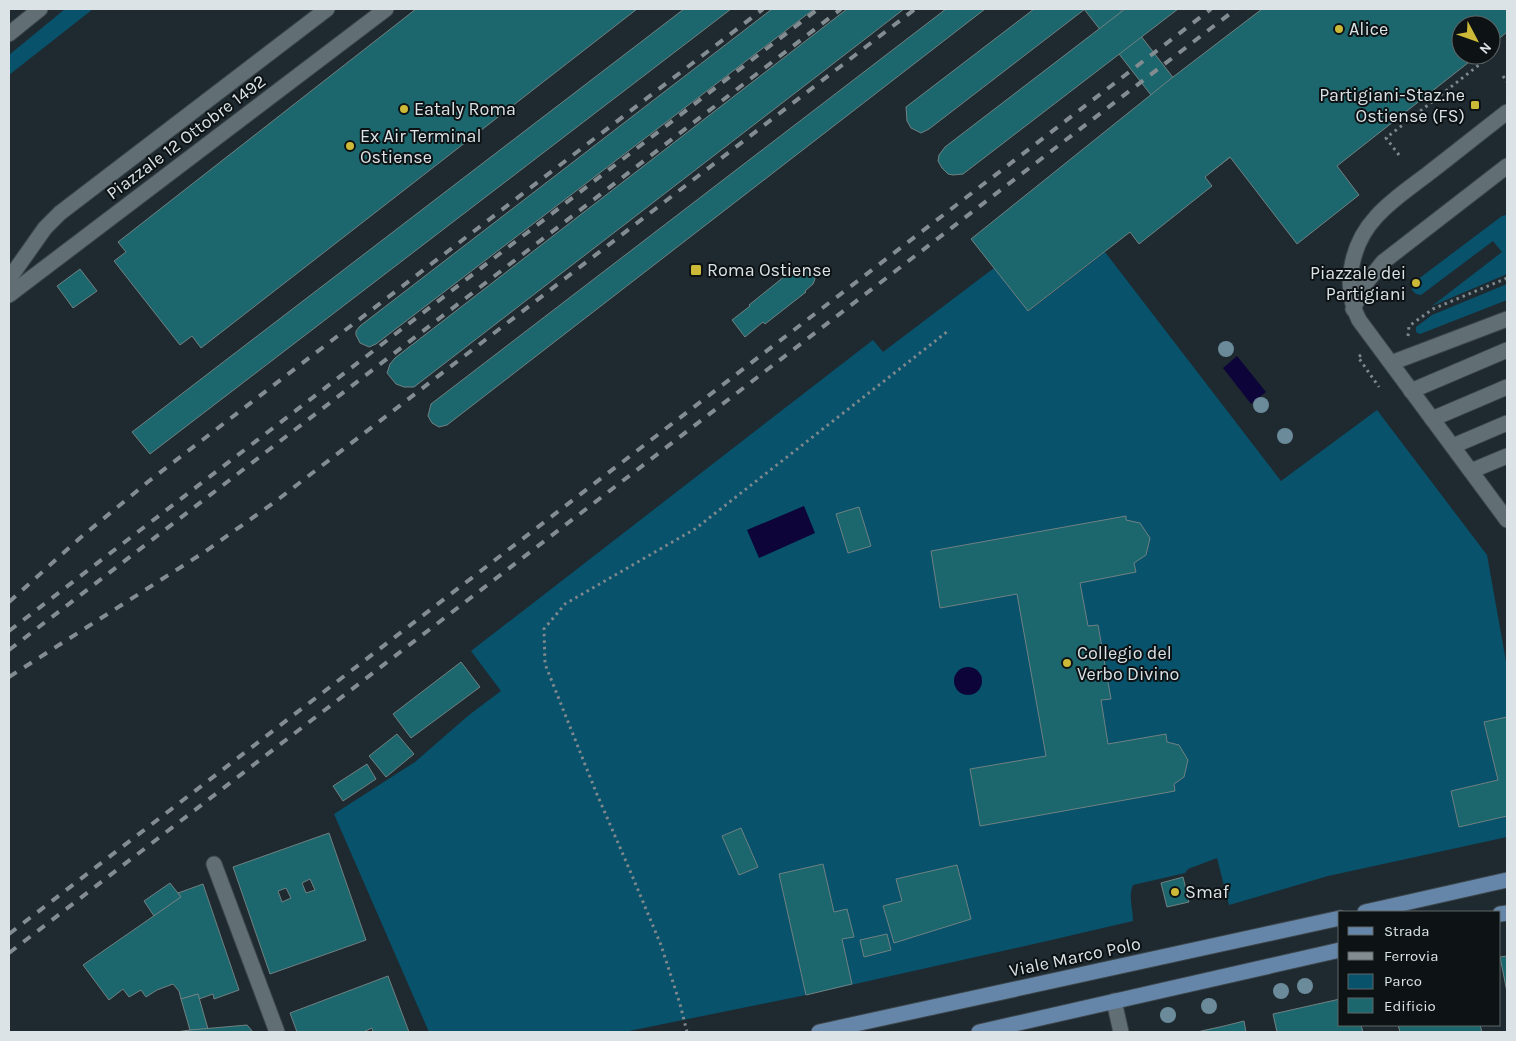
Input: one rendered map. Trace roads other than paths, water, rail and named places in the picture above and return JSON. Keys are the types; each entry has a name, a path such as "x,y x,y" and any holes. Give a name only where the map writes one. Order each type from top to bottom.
{"main road":[{"path":"1369,911 1507,880"},
{"name":"Viale Marco Polo","path":"819,1032 1338,918"},
{"path":"979,1032 1338,950"}],"street":[{"path":"9,34 40,9"},
{"name":"Piazzale 12 Ottobre 1492","path":"9,279 46,228 60,213 327,9"},
{"name":"Piazzale 12 Ottobre 1492","path":"9,295 386,9"},
{"path":"1506,517 1374,341 1353,309 1349,288 1352,264 1362,237 1370,224 1398,197 1507,112"},
{"path":"1353,309 1366,283 1383,262 1507,166"},
{"path":"1391,363 1507,319"},
{"path":"1411,390 1507,350"},
{"path":"1432,419 1507,387"},
{"path":"1453,446 1507,423"},
{"path":"1471,471 1507,456"},
{"path":"214,864 277,1032"},
{"path":"1114,1002 1121,1032"}],"railway":[{"path":"9,602 80,538 149,481 763,9"},
{"path":"9,631 818,9"},
{"path":"9,650 841,9"},
{"path":"9,677 206,551 276,501 915,9"},
{"path":"9,934 1211,9"},
{"path":"9,953 1236,9"}],"place":[{"name":"Alice","path":"1339,29"},
{"name":"Partigiani-Staz.ne Ostiense (FS)","path":"1475,105"},
{"name":"Eataly Roma","path":"404,109"},
{"name":"Ex Air Terminal Ostiense","path":"350,146"},
{"name":"Roma Ostiense","path":"696,270"},
{"name":"Piazzale dei Partigiani","path":"1416,283"},
{"name":"Collegio del Verbo Divino","path":"1067,663"},
{"name":"Smaf","path":"1175,892"}]}
